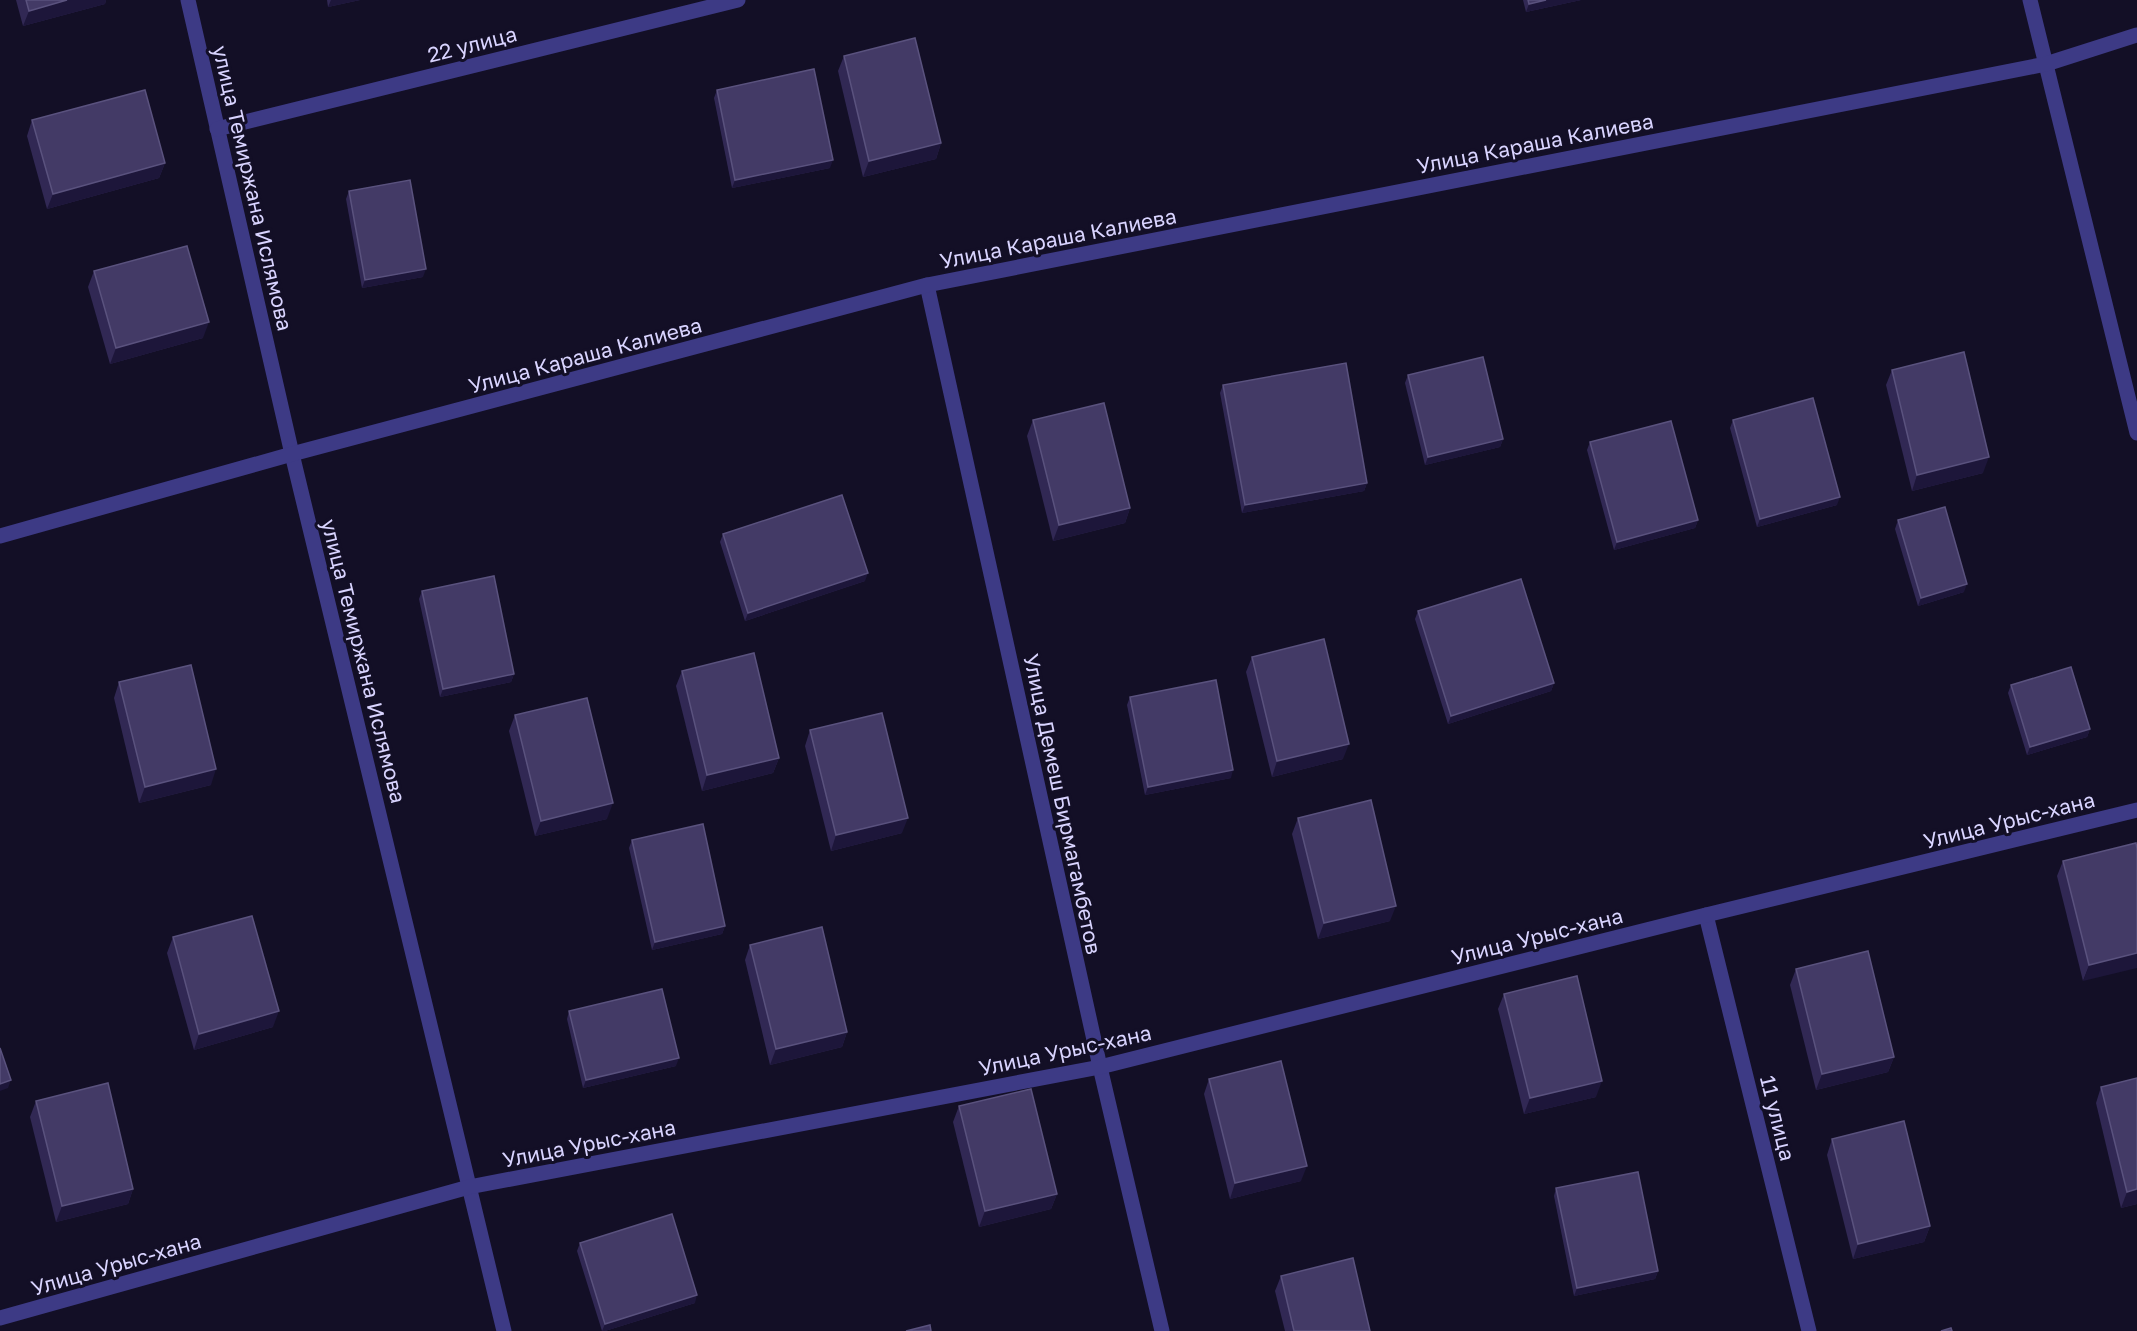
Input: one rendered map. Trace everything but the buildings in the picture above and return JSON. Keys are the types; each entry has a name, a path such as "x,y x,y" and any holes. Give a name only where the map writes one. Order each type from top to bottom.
{"street":[{"name":"улица Темиржана Ислямова","path":"188,0 292,454 504,1331"},
{"name":"22 улица","path":"217,129 738,0"},
{"path":"2030,0 2137,433"},
{"name":"Улица Караша Калиева","path":"0,536 292,454 927,285 2046,64 2137,35"},
{"name":"Улица Демеш Бирмагамбетов","path":"927,285 1100,1067 1162,1331"},
{"name":"Улица Урыс-хана","path":"0,1318 469,1187 1100,1067 2137,810"},
{"name":"11 улица","path":"1706,915 1809,1331"}]}
